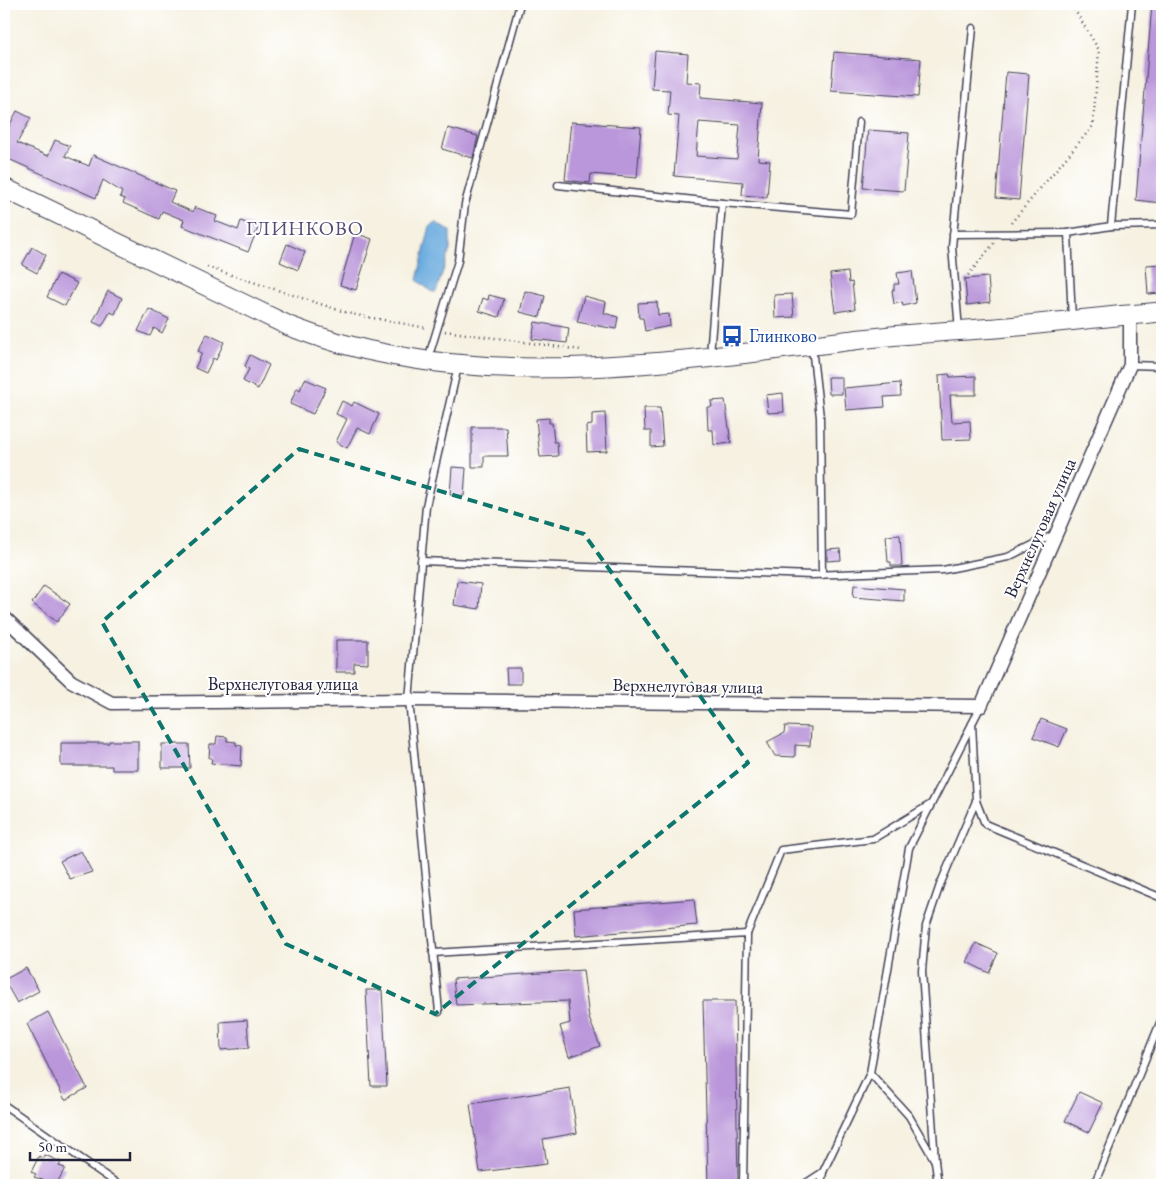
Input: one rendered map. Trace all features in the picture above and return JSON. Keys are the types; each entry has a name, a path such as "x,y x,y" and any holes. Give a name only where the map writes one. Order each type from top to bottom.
{"main road":[{"path":"4,188 289,326 322,339 380,353 428,361 508,367 572,368 1162,312"}],"street":[{"name":"Верхнелуговая улица","path":"4,616 71,681 112,703 409,700 981,706 1130,365 1130,315"}],"lane":[{"path":"428,361 458,261 465,204 520,4"},
{"path":"1111,226 1132,4"},
{"path":"960,331 952,246 973,28"},
{"path":"558,185 851,214 859,122"},
{"path":"710,356 722,202"},
{"path":"953,234 1068,233 1111,226 1162,225"},
{"path":"1068,233 1072,321"},
{"path":"812,346 820,416 822,575"},
{"path":"439,1012 409,700 426,506 459,363"},
{"path":"1130,365 1162,366"},
{"path":"421,561 822,575 943,570 1008,557 1057,533"},
{"path":"821,1185 823,1172 870,1073 910,848 981,706"},
{"path":"972,723 976,801 985,824 1162,898"},
{"path":"938,1185 922,971 926,926 940,886 976,801"},
{"path":"743,1185 747,934 781,850 873,839 932,804"},
{"path":"433,953 747,934"},
{"path":"1094,1185 1162,1018"},
{"path":"870,1073 908,1116 935,1161"},
{"path":"4,1105 119,1185"},
{"path":"804,1185 823,1172"}],"path":[{"path":"956,290 1093,126 1099,50 1071,4"},
{"path":"204,266 350,314 437,330 585,351"}],"highlighted area":[{"path":"299,449 584,534 748,763 435,1014 286,944 102,622"}],"water":[{"path":"435,222 450,231 450,250 436,292 432,292 417,280 430,226"}],"building":[{"path":"1152,4 1162,4 1161,203 1136,200"},
{"path":"655,51 688,54 686,82 701,83 700,98 762,103 758,160 770,161 767,197 742,195 743,182 674,176 679,116 668,115 670,90 652,89","holes":["699,122 740,125 737,159 696,156"]},
{"path":"834,52 921,59 918,97 831,91"},
{"path":"1006,72 1029,74 1019,200 996,198"},
{"path":"17,111 31,118 17,143 48,156 55,140 70,146 65,156 89,166 93,155 175,191 170,202 193,212 195,207 217,216 215,221 238,230 241,221 258,228 248,252 182,226 184,220 162,211 159,219 123,203 125,199 120,197 122,192 103,180 96,198 4,157 4,136"},
{"path":"571,122 641,127 637,178 591,174 590,183 565,180"},
{"path":"448,128 478,136 473,158 442,149"},
{"path":"868,130 909,133 904,191 863,188"},
{"path":"355,233 372,239 356,290 340,285"},
{"path":"287,244 305,252 298,270 280,262"},
{"path":"32,247 46,255 37,273 22,265"},
{"path":"1162,264 1162,293 1148,294 1146,265"},
{"path":"912,271 916,303 903,306 902,302 894,304 892,290 894,290 894,284 899,284 897,273"},
{"path":"848,272 849,283 852,282 855,309 835,312 830,274"},
{"path":"58,274 77,283 65,306 47,297"},
{"path":"988,277 990,302 967,305 965,279"},
{"path":"108,291 122,298 115,314 110,312 102,326 93,322"},
{"path":"525,291 545,296 540,317 520,312"},
{"path":"792,294 794,317 775,318 774,295"},
{"path":"489,295 504,299 499,317 479,311 483,298 488,300"},
{"path":"584,296 606,302 604,313 618,317 616,329 577,322"},
{"path":"657,302 658,315 669,314 670,326 645,331 643,318 639,318 638,303"},
{"path":"149,309 169,319 162,333 154,328 150,336 138,331"},
{"path":"535,322 569,328 567,343 532,339"},
{"path":"207,334 224,342 216,360 213,358 206,373 195,368 202,353 198,351"},
{"path":"250,355 269,365 258,389 243,381 249,369 245,366"},
{"path":"949,374 950,377 976,376 976,395 950,395 952,422 970,421 971,439 942,440 939,375"},
{"path":"828,377 842,377 842,394 829,394"},
{"path":"305,379 326,388 313,414 290,404 297,388 300,390"},
{"path":"900,383 901,396 884,397 885,407 846,410 844,388"},
{"path":"783,393 784,412 768,413 766,395"},
{"path":"725,400 731,443 714,445 713,430 708,430 707,407 712,407 711,401"},
{"path":"342,401 352,406 354,402 379,414 370,434 357,428 347,448 336,442 347,419 336,414"},
{"path":"644,408 660,408 663,446 651,447 651,431 645,431"},
{"path":"605,413 607,451 587,452 586,426 592,425 592,414"},
{"path":"549,418 549,423 552,423 554,442 557,442 558,456 540,457 536,419"},
{"path":"472,427 506,427 508,456 484,456 484,467 472,467"},
{"path":"452,467 466,468 464,496 450,495"},
{"path":"900,535 902,566 891,566 891,562 888,562 886,536"},
{"path":"840,549 841,560 827,561 827,550"},
{"path":"457,581 481,584 479,609 454,605"},
{"path":"854,585 904,589 904,601 853,597"},
{"path":"44,586 70,604 57,622 32,603"},
{"path":"336,640 368,640 368,664 354,663 354,672 336,672"},
{"path":"506,668 521,668 521,684 507,684"},
{"path":"1041,719 1067,729 1059,747 1033,737"},
{"path":"785,726 811,727 810,746 795,745 795,757 775,756 767,742 784,733"},
{"path":"217,736 227,737 227,741 236,742 236,745 242,746 241,766 211,763 212,758 209,758 210,744 216,744"},
{"path":"109,741 138,741 138,770 112,770 112,766 61,766 61,743 109,743"},
{"path":"162,744 189,744 190,768 162,768"},
{"path":"81,851 92,872 70,879 60,861"},
{"path":"694,899 697,925 576,936 574,909"},
{"path":"976,943 998,953 989,973 967,962"},
{"path":"26,968 39,991 17,1003 4,980"},
{"path":"583,970 589,1018 600,1046 569,1057 560,1026 570,1023 568,1001 456,1005 453,979"},
{"path":"366,990 382,990 387,1086 371,1086"},
{"path":"703,1001 735,1001 738,1185 708,1185"},
{"path":"48,1012 87,1088 65,1100 27,1024"},
{"path":"247,1020 249,1048 221,1050 220,1022"},
{"path":"570,1088 577,1133 543,1139 547,1164 480,1172 470,1104"},
{"path":"1079,1092 1103,1103 1089,1132 1065,1121"},
{"path":"45,1155 61,1162 59,1166 65,1168 56,1185 34,1177 36,1174 31,1172 39,1156 43,1159"}],"place":[{"name":"Глинково","path":"732,336"}],"district":[{"name":"ГЛИНКОВО","path":"305,228"}]}
